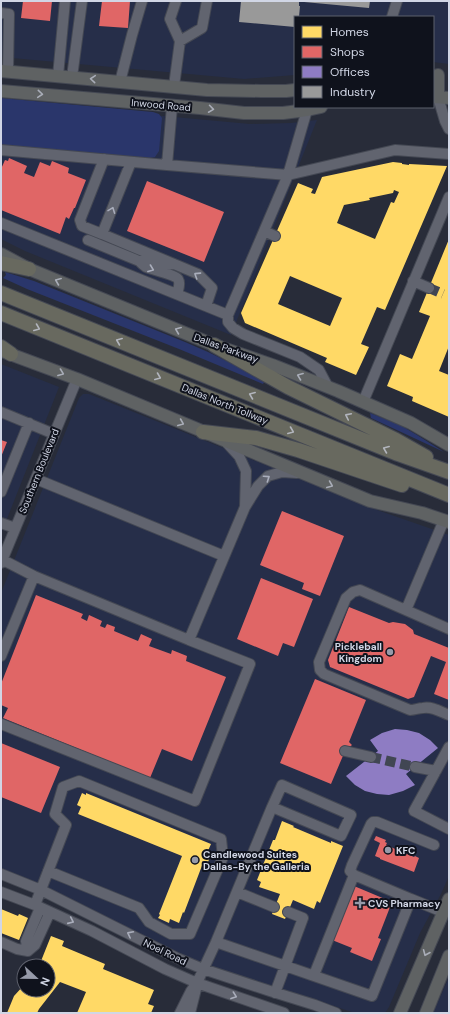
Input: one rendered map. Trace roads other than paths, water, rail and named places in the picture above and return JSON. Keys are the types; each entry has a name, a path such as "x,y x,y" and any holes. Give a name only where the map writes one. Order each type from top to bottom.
{"highway":[{"path":"1,264 28,269"},
{"name":"Dallas North Tollway","path":"1,293 398,454 449,471"},
{"name":"Dallas North Tollway","path":"1,313 449,495"},
{"path":"214,345 288,387 396,440 449,471"},
{"path":"203,432 256,438 298,450 419,491 449,495"}],"main road":[{"name":"Inwood Road","path":"5,71 207,90 294,90"},
{"path":"440,75 440,97"},
{"path":"172,106 174,86"},
{"name":"Inwood Road","path":"1,91 244,113 283,113 316,108"},
{"name":"Dallas Parkway","path":"1,254 28,269 214,345 275,366 328,387 411,422 449,445"},
{"path":"4,351 77,379 370,501 422,513 446,521"},
{"path":"400,1013 449,899"},
{"path":"426,1013 449,957"}],"street":[{"path":"58,76 65,1"},
{"path":"72,77 82,1"},
{"path":"120,82 142,1"},
{"path":"174,86 180,41 170,19 176,1"},
{"path":"180,41 202,28 207,1"},
{"path":"392,16 397,1"},
{"path":"1,13 9,14 5,71"},
{"path":"440,97 445,121 449,129"},
{"path":"167,165 172,106"},
{"path":"307,110 288,175 228,315 228,322 233,328 243,334 300,357 318,370 328,387"},
{"path":"1,150 288,175 394,150 449,154"},
{"path":"104,160 80,220 82,226 198,274 212,288 206,306"},
{"path":"102,234 131,162"},
{"path":"363,402 449,198"},
{"path":"1,223 228,315"},
{"path":"264,231 275,236"},
{"path":"88,240 139,261 147,261 158,265 176,264"},
{"path":"139,261 144,266 174,276 179,280 180,286 177,294"},
{"path":"413,281 429,288"},
{"name":"Southern Boulevard","path":"2,560 77,379"},
{"path":"1,412 54,434"},
{"path":"1,492 29,423"},
{"path":"226,442 239,456 246,472 245,507"},
{"path":"189,640 245,507 258,486 268,476 282,472 303,474"},
{"path":"36,479 224,556"},
{"path":"406,610 446,521"},
{"path":"1,522 15,528"},
{"path":"1,724 194,801 250,664 34,576 2,560"},
{"path":"1,656 34,576"},
{"path":"449,628 360,590 353,592 346,598 320,662 320,670 324,674 410,710 417,710 424,707 449,715"},
{"path":"449,747 414,811 449,829"},
{"path":"345,751 371,757"},
{"path":"415,766 436,771"},
{"path":"28,951 26,941 38,907 41,890 48,871 66,825 55,814 63,787 79,782 221,839 223,857 190,934 171,934 149,922 139,908 48,871"},
{"path":"180,1013 197,983 216,942 272,807 282,785 351,815 341,836 272,807"},
{"path":"434,845 373,822 350,871 354,875 443,912"},
{"name":"Noel Road","path":"1,874 41,890 177,958 203,969 336,1013"},
{"path":"314,975 354,875"},
{"name":"Noel Road","path":"1,892 92,931 165,970 197,983 284,1013"},
{"path":"237,892 274,907"},
{"path":"216,942 372,996 411,899"},
{"path":"28,951 36,945 50,912"},
{"path":"275,993 303,918 288,912"},
{"path":"1,942 28,951"},
{"path":"190,1013 192,1010 197,983"}],"tunnel":[{"path":"429,288 443,294"},
{"path":"371,757 415,767"}],"place":[{"name":"Pickleball Kingdom","path":"390,652"},
{"name":"KFC","path":"388,850"},
{"name":"Candlewood Suites Dallas-By the Galleria","path":"195,860"},
{"name":"CVS Pharmacy","path":"360,903"}]}
